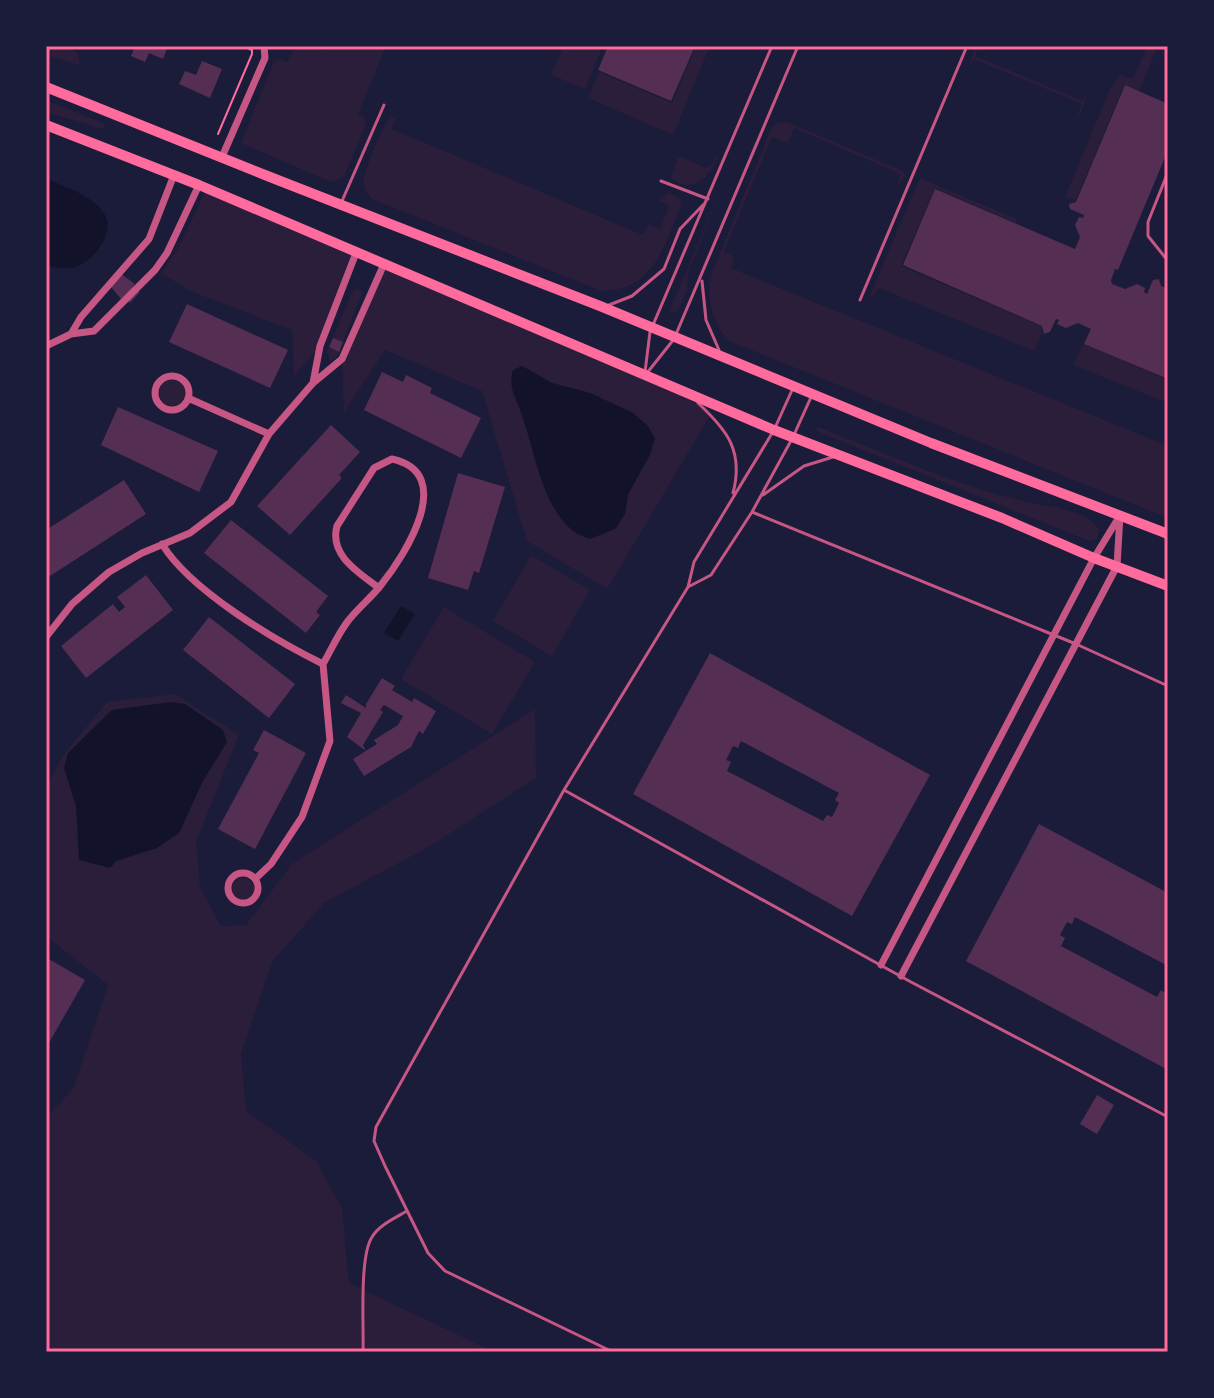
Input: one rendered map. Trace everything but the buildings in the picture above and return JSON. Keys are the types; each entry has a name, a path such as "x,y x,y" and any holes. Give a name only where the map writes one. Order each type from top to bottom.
{"main road":[{"path":"46,87 600,306 931,443 1168,534"},
{"path":"46,125 199,185 774,430 1168,586"}],"street":[{"path":"222,157 265,58 264,46"},
{"path":"71,334 81,317 149,239 174,175"},
{"path":"46,346 71,334 94,331 161,263 199,185"},
{"path":"313,383 320,346 356,253"},
{"path":"46,637 72,604 109,572 190,533 231,502 269,434 313,383 342,359 384,264"},
{"path":"174,376 187,386 188,398 182,406 167,409 156,399 156,388 163,379 174,376"},
{"path":"188,398 269,434"},
{"path":"255,879 268,868 302,817 330,741 323,664 346,623 379,588 409,542 421,513 425,490 422,477 413,467 392,459 374,468 337,526 334,536 340,554 379,588"},
{"path":"881,965 1094,558 1120,515"},
{"path":"901,976 1117,566 1120,515"},
{"path":"162,544 173,563 221,601 296,651 323,664"},
{"path":"247,873 255,879 258,888 251,901 241,903 232,899 228,885 233,877 247,873"}],"lane":[{"path":"645,376 651,329 772,46"},
{"path":"645,376 674,339 798,46"},
{"path":"860,300 967,46"},
{"path":"341,205 384,105"},
{"path":"1168,172 1148,222 1148,236 1168,261"},
{"path":"661,181 707,200"},
{"path":"600,306 632,296 664,269 680,229 707,200"},
{"path":"701,278 706,320 717,347 727,360"},
{"path":"613,1352 445,1271 428,1253 407,1211 374,1141 376,1127 564,790 688,587 694,562 774,430 794,385"},
{"path":"688,587 711,575 752,512 813,393"},
{"path":"690,395 725,428 734,447 736,469 732,498"},
{"path":"760,497 804,466 840,455"},
{"path":"752,512 1055,635 1168,686"},
{"path":"564,790 901,976 1168,1117"},
{"path":"363,1352 365,1259 371,1238 386,1223 407,1211"}],"path":[{"path":"218,134 252,54 252,50 243,46"}],"shaded area":[{"path":"46,46 65,46 78,53 80,65 46,55"},
{"path":"294,46 311,46 321,50 323,46 386,46 358,114 364,117 366,124 344,177 331,182 241,143 274,62 280,59 288,62"},
{"path":"564,46 603,46 585,89 551,75"},
{"path":"696,46 710,46 673,135 588,98 599,72 672,103"},
{"path":"976,46 979,46 975,56 1083,101 1089,91 1080,115 1082,104 974,59 968,69"},
{"path":"1147,46 1158,46 1139,91 1124,85 1076,200 1065,197 1110,89 1120,75 1133,79"},
{"path":"46,100 105,124 103,129 46,112"},
{"path":"391,116 395,119 392,129 643,235 649,224 660,229 669,206 659,201 668,193 679,198 682,204 663,249 646,274 620,289 602,291 372,199 364,187 365,176 374,148"},
{"path":"787,122 903,171 905,175 898,185 900,174 795,128 787,143 772,137 724,251 734,257 731,268 1168,446 1168,518 731,342 724,335 712,312 709,294 711,275 772,127"},
{"path":"716,155 711,170 700,181 686,185 671,178 677,159 681,157 706,168 712,165"},
{"path":"733,161 688,273 687,290 678,310 672,313 670,310"},
{"path":"46,178 94,202 105,215 107,231 104,240 86,262 78,266 65,268 46,265"},
{"path":"922,179 1017,219 1016,223 935,188 901,266 1041,326 1042,333 1034,351 879,288 871,298 918,182"},
{"path":"207,188 356,253 320,346 294,376 292,330 190,291 161,273 177,250"},
{"path":"384,264 690,395 711,414 607,589 527,541 482,391 385,350 344,412 342,359","holes":["522,366 552,383 590,393 633,413 647,425 650,455 628,494 625,514 615,529 574,531 544,479 511,387"]},
{"path":"357,288 362,292 360,299 337,357 330,361 327,352 352,292"},
{"path":"1083,344 1168,380 1168,403 1073,365"},
{"path":"522,366 552,383 590,393 633,413 647,425 655,438 650,455 628,494 625,514 615,529 590,539 573,531 554,507 541,478 512,388 513,370"},
{"path":"172,380 181,384 185,393 181,402 172,406 163,402 159,393 163,384"},
{"path":"818,427 978,488 1078,514 1099,529 1097,539 1089,541 816,431"},
{"path":"531,555 590,590 552,656 493,621"},
{"path":"401,606 415,614 398,641 384,633"},
{"path":"444,607 535,662 492,734 401,679"},
{"path":"175,694 239,735 196,842 200,887 221,926 246,925 292,864 535,709 536,778 427,848 325,902 272,962 241,1054 246,1111 316,1161 342,1208 349,1283 494,1352 46,1352 46,1117 73,1089 108,985 46,936 46,787 64,754 107,702"},
{"path":"171,702 185,704 223,730 227,742 203,781 179,833 157,848 116,861 110,868 79,860 76,806 64,768 68,753 112,710"},
{"path":"243,878 251,881 254,889 251,897 243,900 235,897 232,889 235,881"}]}
